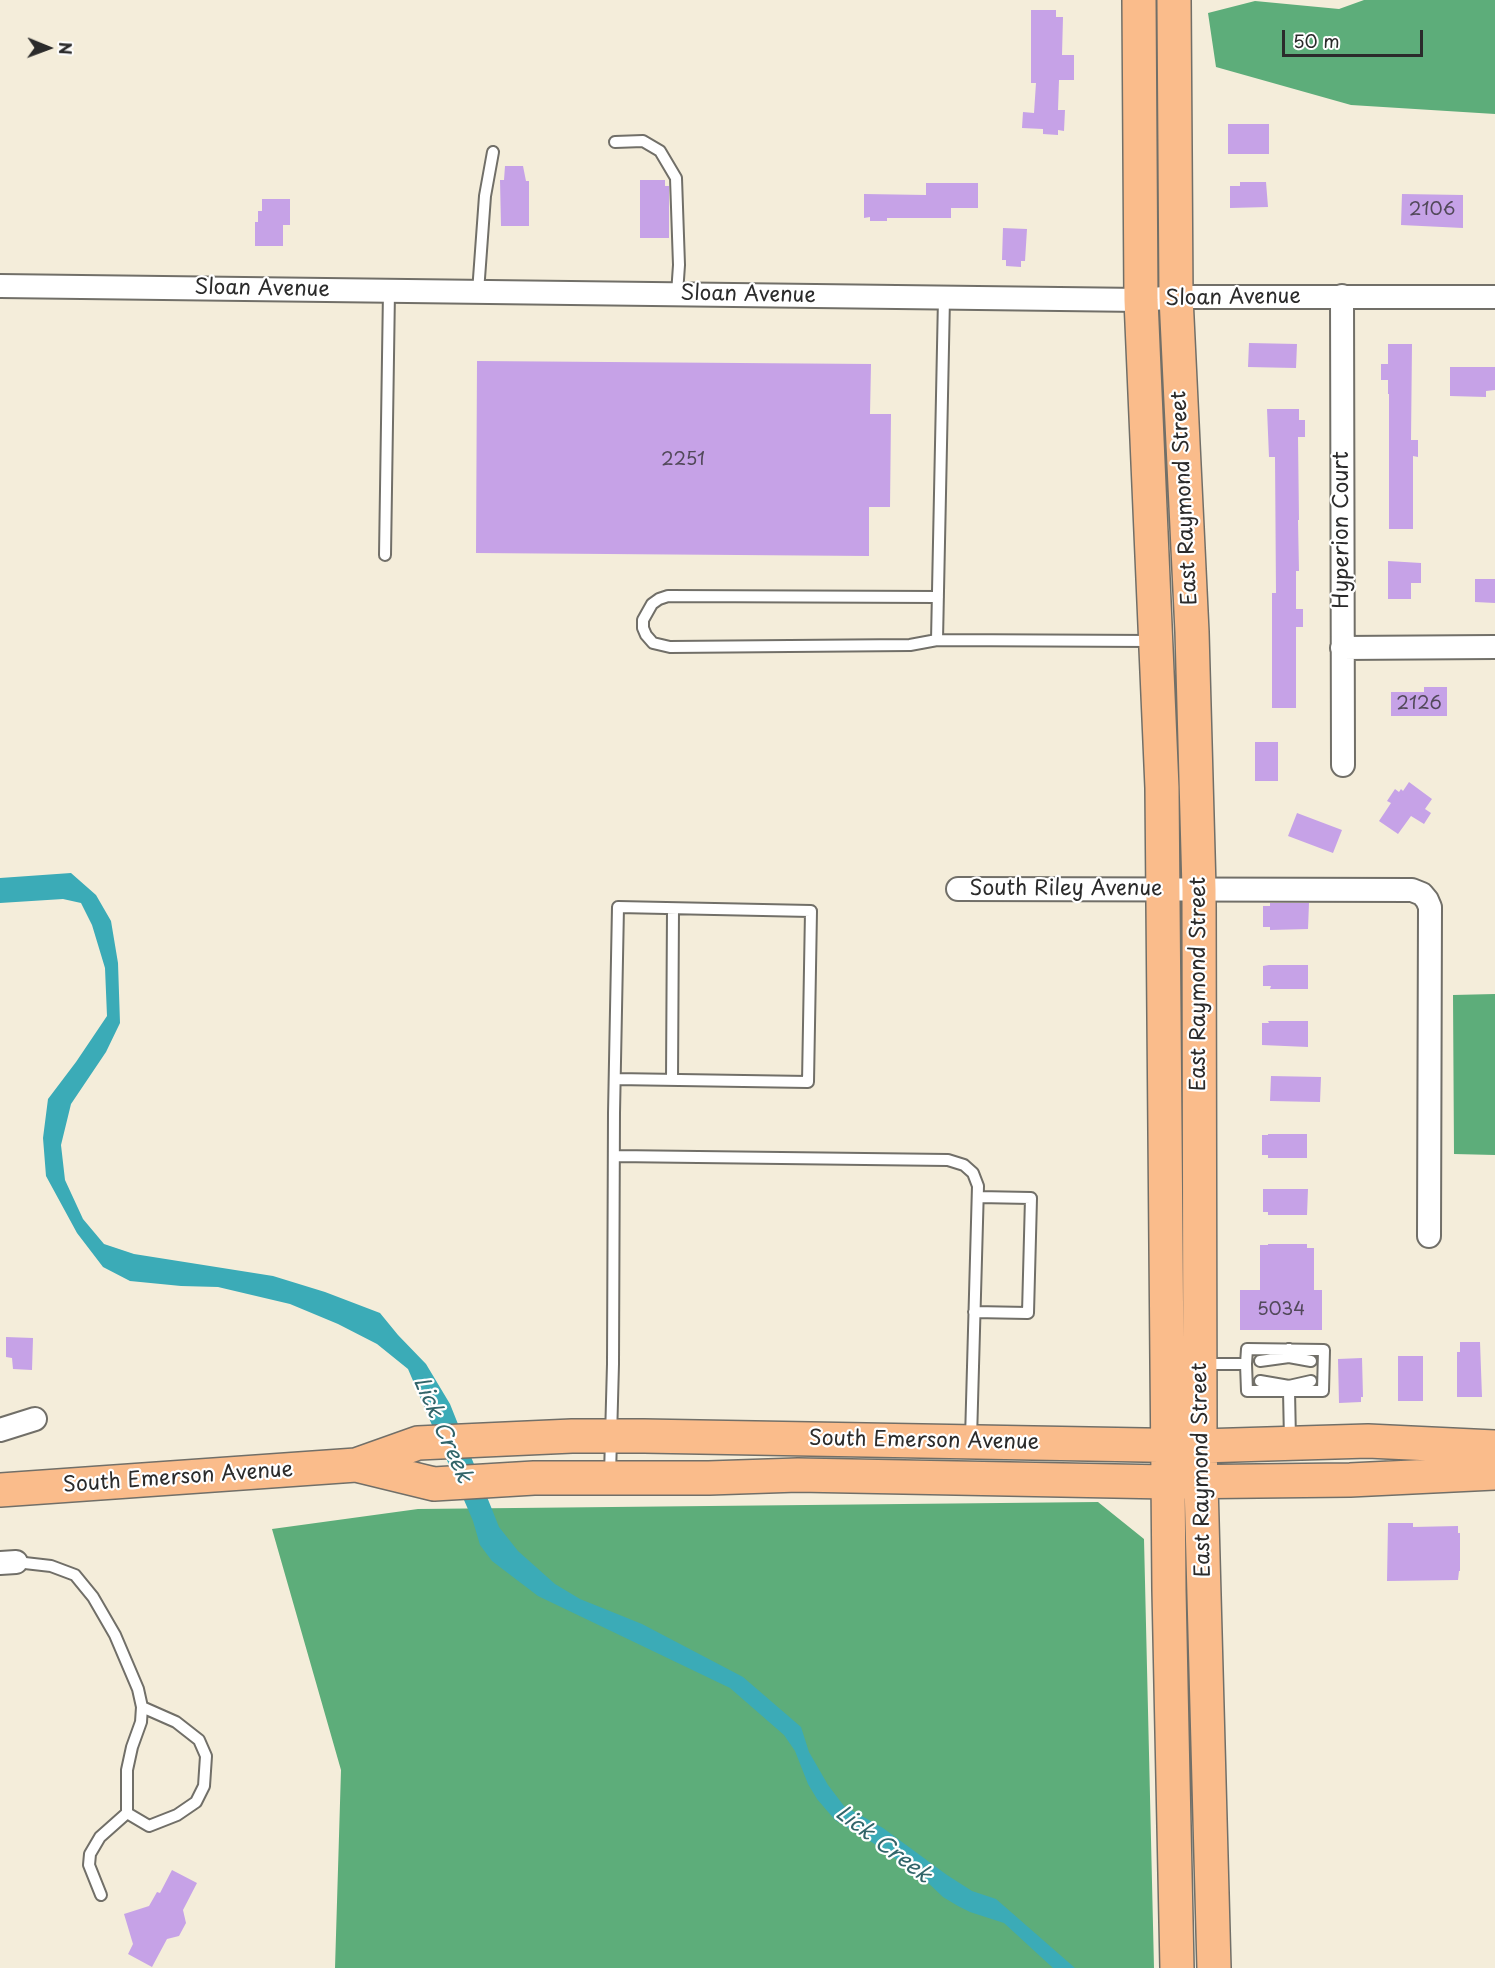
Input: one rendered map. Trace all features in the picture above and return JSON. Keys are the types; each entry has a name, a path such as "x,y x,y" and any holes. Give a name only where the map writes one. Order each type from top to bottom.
{"main road":[{"name":"East Raymond Street","path":"1139,0 1141,300 1162,776 1184,1446 1201,1481 1214,1968"},
{"name":"East Raymond Street","path":"1174,0 1176,297 1192,632 1199,889 1200,1364 1184,1446 1167,1482 1177,1968"},
{"name":"South Emerson Avenue","path":"0,1491 356,1465 418,1443 493,1439 610,1436 1184,1446 1368,1441 1495,1447"},
{"name":"South Emerson Avenue","path":"356,1465 434,1484 508,1479 798,1475 1167,1482 1350,1480 1495,1473"}],"street":[{"name":"Sloan Avenue","path":"0,286 1141,300 1176,297 1495,297"},
{"name":"Hyperion Court","path":"1342,296 1343,765"},
{"path":"1342,648 1495,647"},
{"name":"South Riley Avenue","path":"958,890 1412,890 1425,897 1430,907 1429,1236"},
{"path":"0,1430 35,1419"}],"lane":[{"path":"615,142 643,141 660,151 675,178 679,265 677,294"},
{"path":"478,292 485,196 493,152"},
{"path":"385,555 389,291"},
{"path":"937,640 944,298"},
{"path":"938,597 668,596 652,604 643,620 643,628 653,643 670,647 910,645 937,640 1156,641"},
{"path":"609,1478 613,1364 615,1079 618,907 811,911 808,1082 615,1079"},
{"path":"672,1080 674,909"},
{"path":"615,1156 948,1160 964,1164 973,1173 978,1186 971,1442"},
{"path":"974,1312 1028,1313 1031,1198 978,1197"},
{"path":"1311,1361 1247,1349 1246,1391 1292,1386 1311,1381"},
{"path":"1260,1361 1324,1350 1323,1391 1260,1381"},
{"path":"1200,1364 1246,1364"},
{"path":"1278,1381 1292,1386"},
{"path":"1290,1443 1292,1386"},
{"path":"8,1563 51,1566 75,1575 93,1598 115,1635 138,1689 142,1707 141,1722 127,1770 127,1813 100,1837 90,1854 89,1865 101,1895"},
{"path":"127,1813 149,1826 177,1815 196,1802 204,1786 206,1756 199,1740 177,1722 142,1707"}],"green space":[{"path":"1364,0 1495,0 1495,114 1351,105 1216,67 1208,13 1255,1 1339,9"},
{"path":"1495,994 1495,1155 1454,1154 1453,995"},
{"path":"1098,1502 1144,1539 1154,1968 335,1968 341,1770 272,1529 418,1509"}],"water":[{"name":"Lick Creek","path":"71,873 96,895 111,921 118,963 120,1023 106,1052 71,1104 61,1145 65,1180 83,1219 104,1244 134,1254 273,1276 325,1292 380,1313 426,1364 450,1404 499,1527 518,1551 555,1584 580,1599 642,1624 743,1677 801,1727 809,1752 828,1785 844,1806 883,1828 972,1891 996,1899 1075,1968 1053,1968 1004,1923 970,1912 943,1897 923,1878 835,1820 817,1799 808,1784 795,1751 784,1735 730,1688 538,1596 492,1561 480,1545 473,1521 408,1369 377,1344 338,1324 290,1304 218,1287 130,1281 103,1267 77,1233 46,1176 43,1138 48,1099 107,1016 105,968 92,925 81,903 63,899 0,903 0,878"}],"building":[{"path":"1031,10 1056,10 1056,17 1063,17 1062,55 1074,55 1074,80 1059,80 1058,110 1065,110 1064,131 1058,130 1058,135 1043,134 1043,129 1022,128 1023,112 1034,113 1036,83 1031,83"},
{"path":"1228,124 1269,124 1269,154 1228,154"},
{"path":"505,166 523,166 526,181 529,181 529,226 501,226 500,180 504,180"},
{"path":"640,180 665,180 665,186 669,186 669,238 640,238"},
{"path":"1240,182 1266,182 1268,207 1230,208 1230,186 1240,186"},
{"path":"926,183 978,183 978,208 951,208 951,218 887,218 887,221 870,221 870,217 864,218 864,194 926,195"},
{"path":"1402,194 1463,195 1463,228 1401,225"},
{"path":"262,199 290,199 290,225 283,225 283,246 255,246 255,222 258,222 258,211 262,211"},
{"path":"1003,228 1027,229 1025,261 1021,261 1021,267 1006,266 1006,260 1002,260"},
{"path":"1249,343 1297,344 1296,368 1248,367"},
{"path":"1388,344 1412,344 1411,440 1418,440 1418,457 1413,456 1413,529 1389,529 1389,394 1388,380 1381,380 1381,364 1388,364"},
{"path":"477,361 871,364 870,414 891,414 890,507 869,507 869,556 476,553"},
{"path":"1450,367 1495,367 1495,390 1486,391 1486,397 1450,396"},
{"path":"1267,409 1299,409 1299,420 1305,420 1305,437 1298,437 1299,571 1296,571 1296,609 1303,609 1303,627 1296,627 1296,708 1272,708 1272,593 1276,593 1275,457 1269,457"},
{"path":"1388,561 1421,563 1421,583 1411,583 1411,599 1388,599"},
{"path":"1475,579 1495,579 1495,603 1475,602"},
{"path":"1424,687 1447,687 1447,716 1391,716 1391,692 1424,692"},
{"path":"1255,742 1278,742 1278,781 1255,781"},
{"path":"1409,782 1432,799 1425,809 1431,813 1424,824 1411,816 1398,834 1379,821 1391,803 1387,801 1395,789 1399,792 1401,789 1403,791"},
{"path":"1297,813 1342,830 1333,853 1288,836"},
{"path":"1270,903 1309,903 1308,929 1270,930 1270,927 1263,927 1263,906 1270,906"},
{"path":"1308,965 1308,989 1270,989 1271,986 1263,986 1263,966"},
{"path":"1268,1021 1308,1021 1308,1047 1262,1045 1262,1023 1269,1023"},
{"path":"1271,1076 1321,1077 1320,1102 1270,1101"},
{"path":"1307,1134 1307,1158 1268,1158 1268,1155 1262,1155 1262,1135"},
{"path":"1263,1189 1308,1189 1307,1215 1268,1215 1268,1212 1263,1212"},
{"path":"1307,1244 1307,1248 1314,1248 1314,1290 1322,1290 1322,1330 1240,1330 1240,1290 1260,1290 1260,1245"},
{"path":"6,1337 33,1338 32,1370 13,1369 12,1358 6,1357"},
{"path":"1460,1342 1480,1342 1482,1397 1457,1397 1457,1352 1460,1352"},
{"path":"1398,1356 1423,1356 1423,1401 1398,1401"},
{"path":"1362,1358 1363,1397 1361,1397 1361,1402 1339,1403 1338,1359"},
{"path":"1388,1523 1413,1523 1413,1527 1458,1526 1460,1571 1458,1580 1387,1581"},
{"path":"172,1870 197,1883 183,1910 186,1923 179,1936 167,1939 152,1967 128,1954 133,1944 124,1914 149,1906 157,1892 160,1893"}]}
